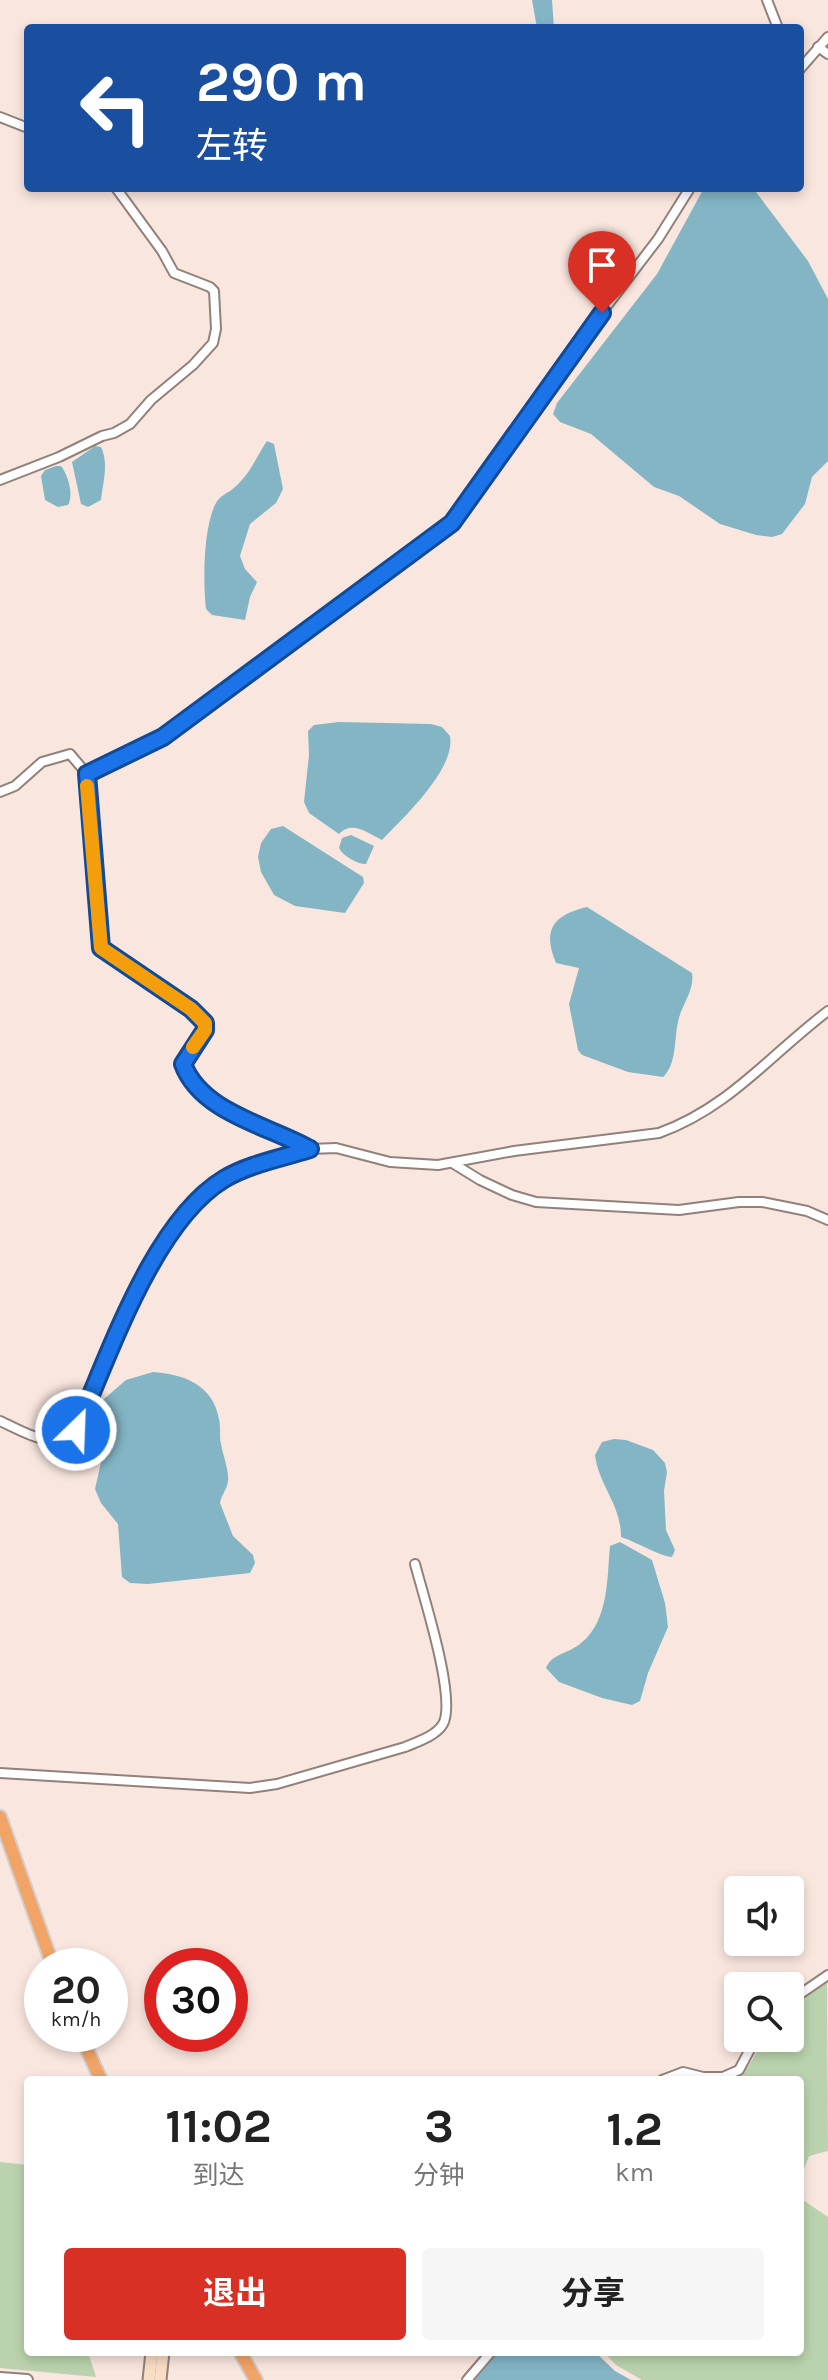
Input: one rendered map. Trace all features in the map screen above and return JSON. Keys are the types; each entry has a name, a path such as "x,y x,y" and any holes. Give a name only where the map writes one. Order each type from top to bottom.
{"highway":[{"path":"0,1817 47,1948"},
{"path":"88,2052 99,2076"},
{"path":"242,2356 256,2380"}],"main road":[{"path":"149,2380 152,2356"},
{"path":"160,2380 163,2356"}],"street":[{"path":"767,0 776,24"},
{"path":"804,61 828,37"},
{"path":"818,47 828,54"},
{"path":"0,117 24,126"},
{"path":"0,480 69,453 130,424 151,400 193,365 213,343 216,329 213,290 174,273 162,251 119,192"},
{"path":"87,774 163,737 452,523 583,337 658,239 687,192"},
{"path":"0,792 15,786 42,762 70,754 87,774 101,948 191,1009 205,1023 205,1030 183,1064 192,1079 214,1102 233,1115 310,1149"},
{"path":"0,1421 49,1441 73,1433 155,1258 178,1225 212,1188 227,1177 310,1149 336,1148 404,1164 454,1164 514,1151 647,1136 670,1129 746,1083 828,1011"},
{"path":"454,1164 512,1195 536,1202 679,1210 762,1202 807,1211 828,1220"},
{"path":"0,1773 250,1788 277,1784 421,1740 436,1731 444,1721 446,1691 415,1564"},
{"path":"804,1991 828,1975"},
{"path":"725,2076 739,2070 749,2052"},
{"path":"672,2076 683,2072 699,2076"},
{"path":"467,2380 488,2356"},
{"path":"0,2378 27,2380"}],"green space":[{"path":"827,1983 828,2151 809,2156 804,2169 804,2076 737,2076 756,2052 804,2052 804,1999"},
{"path":"0,2162 24,2165 24,2356 89,2356 96,2377 0,2368"},
{"path":"804,2201 828,2217 828,2380 642,2380 616,2365 608,2356 804,2356"}],"water":[{"path":"532,0 552,0 554,24 536,24"},
{"path":"702,192 756,192 808,261 828,299 828,461 812,477 805,504 782,534 772,537 756,535 720,524 679,496 654,487 591,434 560,422 553,414 557,403 657,274"},
{"path":"267,441 274,444 283,489 276,503 250,524 240,556 245,569 257,582 245,620 212,615 206,609 204,570 212,513 218,500 245,476"},
{"path":"95,446 101,447 103,453 104,480 101,500 88,507 81,504 72,462"},
{"path":"56,466 64,470 70,491 68,505 58,507 45,500 41,476 45,470"},
{"path":"339,722 431,724 442,727 450,736 450,749 437,778 382,840 354,828 339,834 309,813 304,802 308,731 314,725"},
{"path":"283,826 363,877 364,883 345,913 295,906 274,895 261,872 258,857 261,843 271,829"},
{"path":"351,835 374,846 366,864 351,859 339,848 342,838"},
{"path":"587,907 692,973 692,986 678,1022 673,1058 663,1077 628,1072 582,1055 578,1050 569,1004 579,968 556,963 550,941 559,920 566,914"},
{"path":"153,1372 176,1375 195,1384 204,1390 216,1407 228,1476 220,1503 233,1536 253,1555 255,1563 250,1573 148,1584 130,1583 122,1577 118,1524 101,1503 95,1489 102,1458 94,1413 97,1405 126,1380"},
{"path":"614,1439 653,1450 665,1463 666,1530 675,1550 672,1557 621,1537 618,1515 595,1455 602,1442"},
{"path":"620,1542 652,1560 665,1603 668,1627 648,1673 640,1701 632,1705 559,1682 546,1668 552,1659 581,1643 597,1623 605,1598 610,1546"},
{"path":"495,2356 599,2356 615,2371 631,2380 475,2380"}],"slow traffic":[{"path":"87,786 101,948 191,1009 205,1023 205,1030 193,1047"}],"route":[{"path":"76,1430 155,1258 178,1225 212,1188 227,1177 310,1149 233,1115 214,1102 192,1079 183,1064 205,1030 205,1023 191,1009 101,948 87,774 163,737 452,523 602,313"}]}
